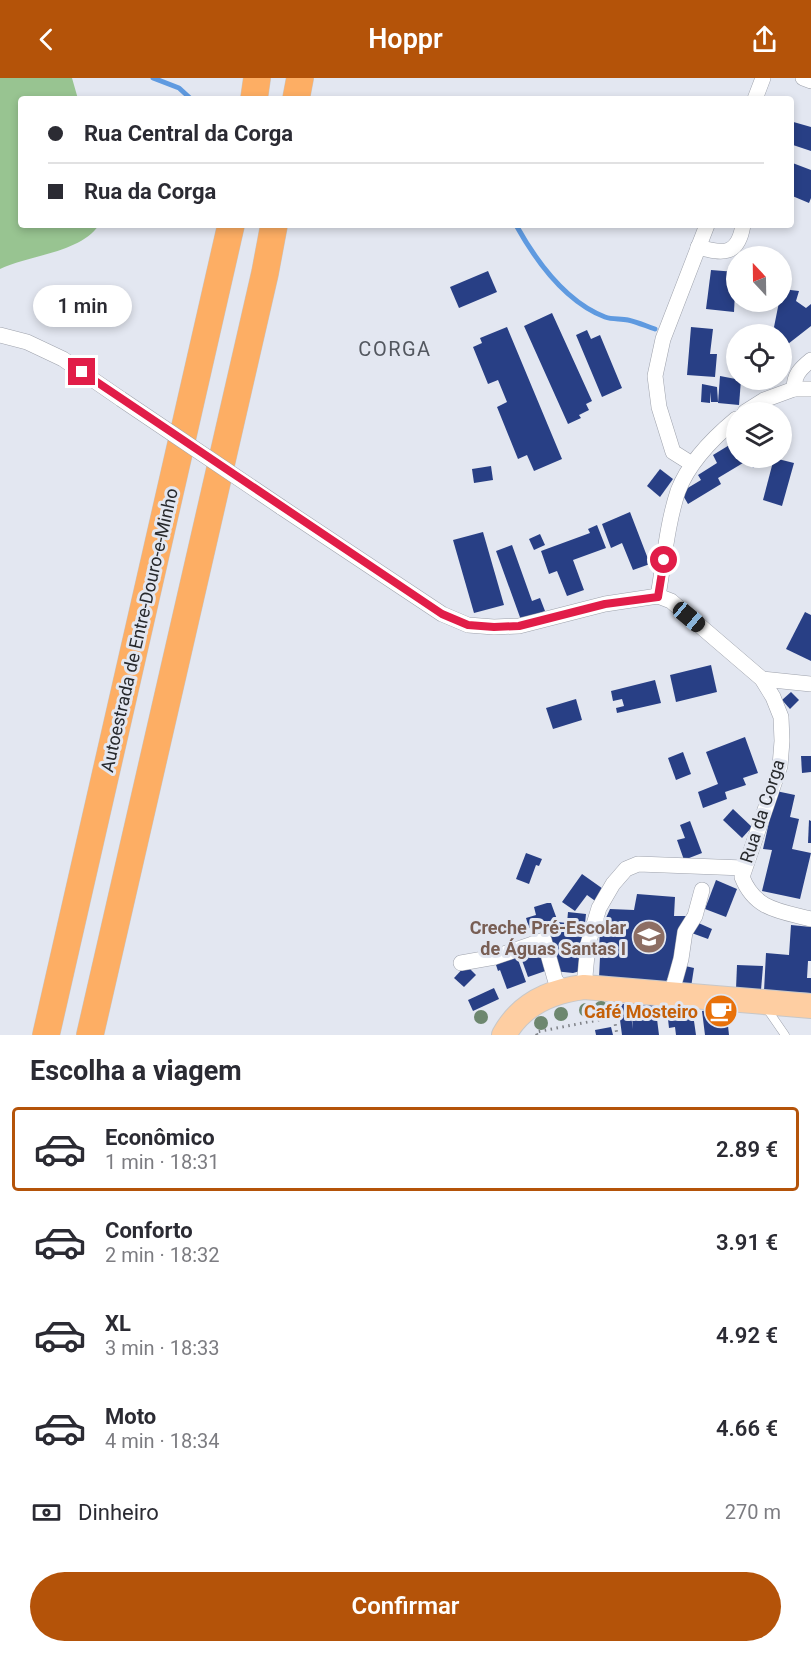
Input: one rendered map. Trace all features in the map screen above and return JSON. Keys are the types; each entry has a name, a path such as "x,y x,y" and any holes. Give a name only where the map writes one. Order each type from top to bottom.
{"highway":[{"path":"254,96 257,78"},
{"path":"297,96 300,78"},
{"name":"Autoestrada de Entre-Douro-e-Minho","path":"46,1035 230,228"},
{"path":"90,1035 260,296 273,228"}],"main road":[{"path":"504,1035 521,1012 541,998 573,988 811,1006"}],"street":[{"path":"756,96 763,78"},
{"path":"803,78 811,81"},
{"path":"692,464 673,452 660,407 655,376 663,339 706,228"},
{"path":"698,247 727,252 736,245 742,228"},
{"path":"0,335 27,342 63,359 442,614 468,625 519,626 605,604 658,597 678,491 692,464 726,428"},
{"path":"794,389 794,380 799,370 811,360"},
{"path":"761,402 794,389 811,389"},
{"name":"Rua da Corga","path":"658,597 671,601 762,679 773,697 781,717 780,766 742,877 747,889 765,906 811,919"},
{"path":"762,679 811,684"},
{"path":"462,963 495,957 544,940 555,979 573,988 599,908 613,884 626,869 638,864 744,868"},
{"path":"671,995 681,959 685,932 695,916 702,890"}],"lane":[{"path":"763,1002 785,1035"}],"path":[{"path":"537,1035 536,1032 614,1017 617,1035"}],"green space":[{"path":"0,78 72,78 77,96 18,96 18,228 96,228 80,242 67,248 0,269"}],"building":[{"path":"794,122 811,127 811,151 794,145"},
{"path":"794,164 811,170 809,203 794,197"},
{"path":"711,270 726,271 726,311 706,309"},
{"path":"488,271 497,292 459,308 450,287"},
{"path":"792,290 799,291 796,301 806,308 811,304 811,326 792,341 792,324 775,324 777,312 792,312"},
{"path":"552,313 592,401 586,404 589,410 579,415 581,418 568,424 524,326"},
{"path":"507,327 562,459 534,471 527,455 518,459 497,407 507,402 498,380 488,384 473,347 482,343 480,338"},
{"path":"691,327 713,329 710,354 717,354 715,377 687,375"},
{"path":"587,330 591,339 600,335 622,388 602,397 576,335"},
{"path":"720,376 726,377 726,390 740,390 739,402 718,403"},
{"path":"702,384 717,387 718,402 711,402 710,392 710,403 701,402"},
{"path":"726,447 726,468 735,468 718,478 721,484 688,504 681,492 701,480 698,475 717,463 713,455"},
{"path":"792,462 794,463 782,506 763,500 771,468 792,468"},
{"path":"491,466 493,480 474,483 472,469"},
{"path":"660,469 673,479 660,497 647,486"},
{"path":"630,512 650,564 633,570 622,543 611,548 602,524"},
{"path":"597,525 606,548 573,560 584,590 567,596 557,571 549,574 541,551 590,533 588,529"},
{"path":"483,532 504,605 474,613 453,540"},
{"path":"540,534 545,545 534,550 529,539"},
{"path":"512,545 532,601 540,598 545,611 521,620 496,551"},
{"path":"805,612 811,615 811,661 786,649"},
{"path":"711,665 717,692 676,702 670,675"},
{"path":"655,680 661,703 617,713 616,708 624,706 622,699 613,701 611,691"},
{"path":"791,692 799,700 790,709 782,700"},
{"path":"576,699 582,720 553,729 546,708"},
{"path":"745,737 758,773 743,778 746,785 725,792 727,799 703,808 698,792 718,784 706,752"},
{"path":"683,752 691,774 676,780 668,758"},
{"path":"801,756 811,756 811,772 802,773"},
{"path":"776,791 795,795 790,817 799,819 792,849 811,853 800,899 762,891 772,850 763,849"},
{"path":"733,809 752,827 742,838 723,820"},
{"path":"809,820 811,821 811,843 808,843"},
{"path":"690,821 702,853 684,860 677,840 685,838 680,825"},
{"path":"526,853 542,859 539,866 536,865 529,884 516,879"},
{"path":"582,874 606,891 598,903 587,895 575,911 562,902"},
{"path":"716,880 737,889 726,917 705,909"},
{"path":"637,894 675,897 674,916 687,916 677,957 666,982 599,978 600,957 603,950 599,948 600,931 610,909 634,910"},
{"path":"551,903 558,922 567,923 568,912 586,914 580,971 573,973 554,971 540,929 529,928 526,918 536,915 534,907"},
{"path":"694,921 712,929 708,939 689,932"},
{"path":"791,925 811,927 811,961 808,961 807,978 811,978 811,993 764,991 766,953 789,955"},
{"path":"542,944 551,969 528,977 519,952"},
{"path":"516,954 526,982 507,989 495,962"},
{"path":"466,965 476,975 464,987 454,978"},
{"path":"681,965 694,968 691,987 677,984"},
{"path":"737,965 763,966 761,990 736,989"},
{"path":"494,988 499,999 473,1011 468,1000"},
{"path":"629,1003 633,1029 631,1006 655,1003 659,1035 622,1035 618,1005"},
{"path":"692,1007 696,1035 676,1035 675,1027 669,1028 667,1010"},
{"path":"726,1008 729,1035 705,1035 702,1011"},
{"path":"611,1027 613,1035 596,1035 595,1030"}],"waterway":[{"path":"153,78 179,88 188,96"},
{"path":"518,228 553,279 577,301 605,317 628,320 655,329"}],"place":[{"name":"Creche Pré-Escolar de Águas Santas I","path":"649,937"},
{"name":"Café Mosteiro","path":"721,1011"}],"district":[{"name":"CORGA","path":"395,349"}],"route":[{"path":"82,372 442,614 468,625 519,626 605,604 658,597 664,560"}]}
